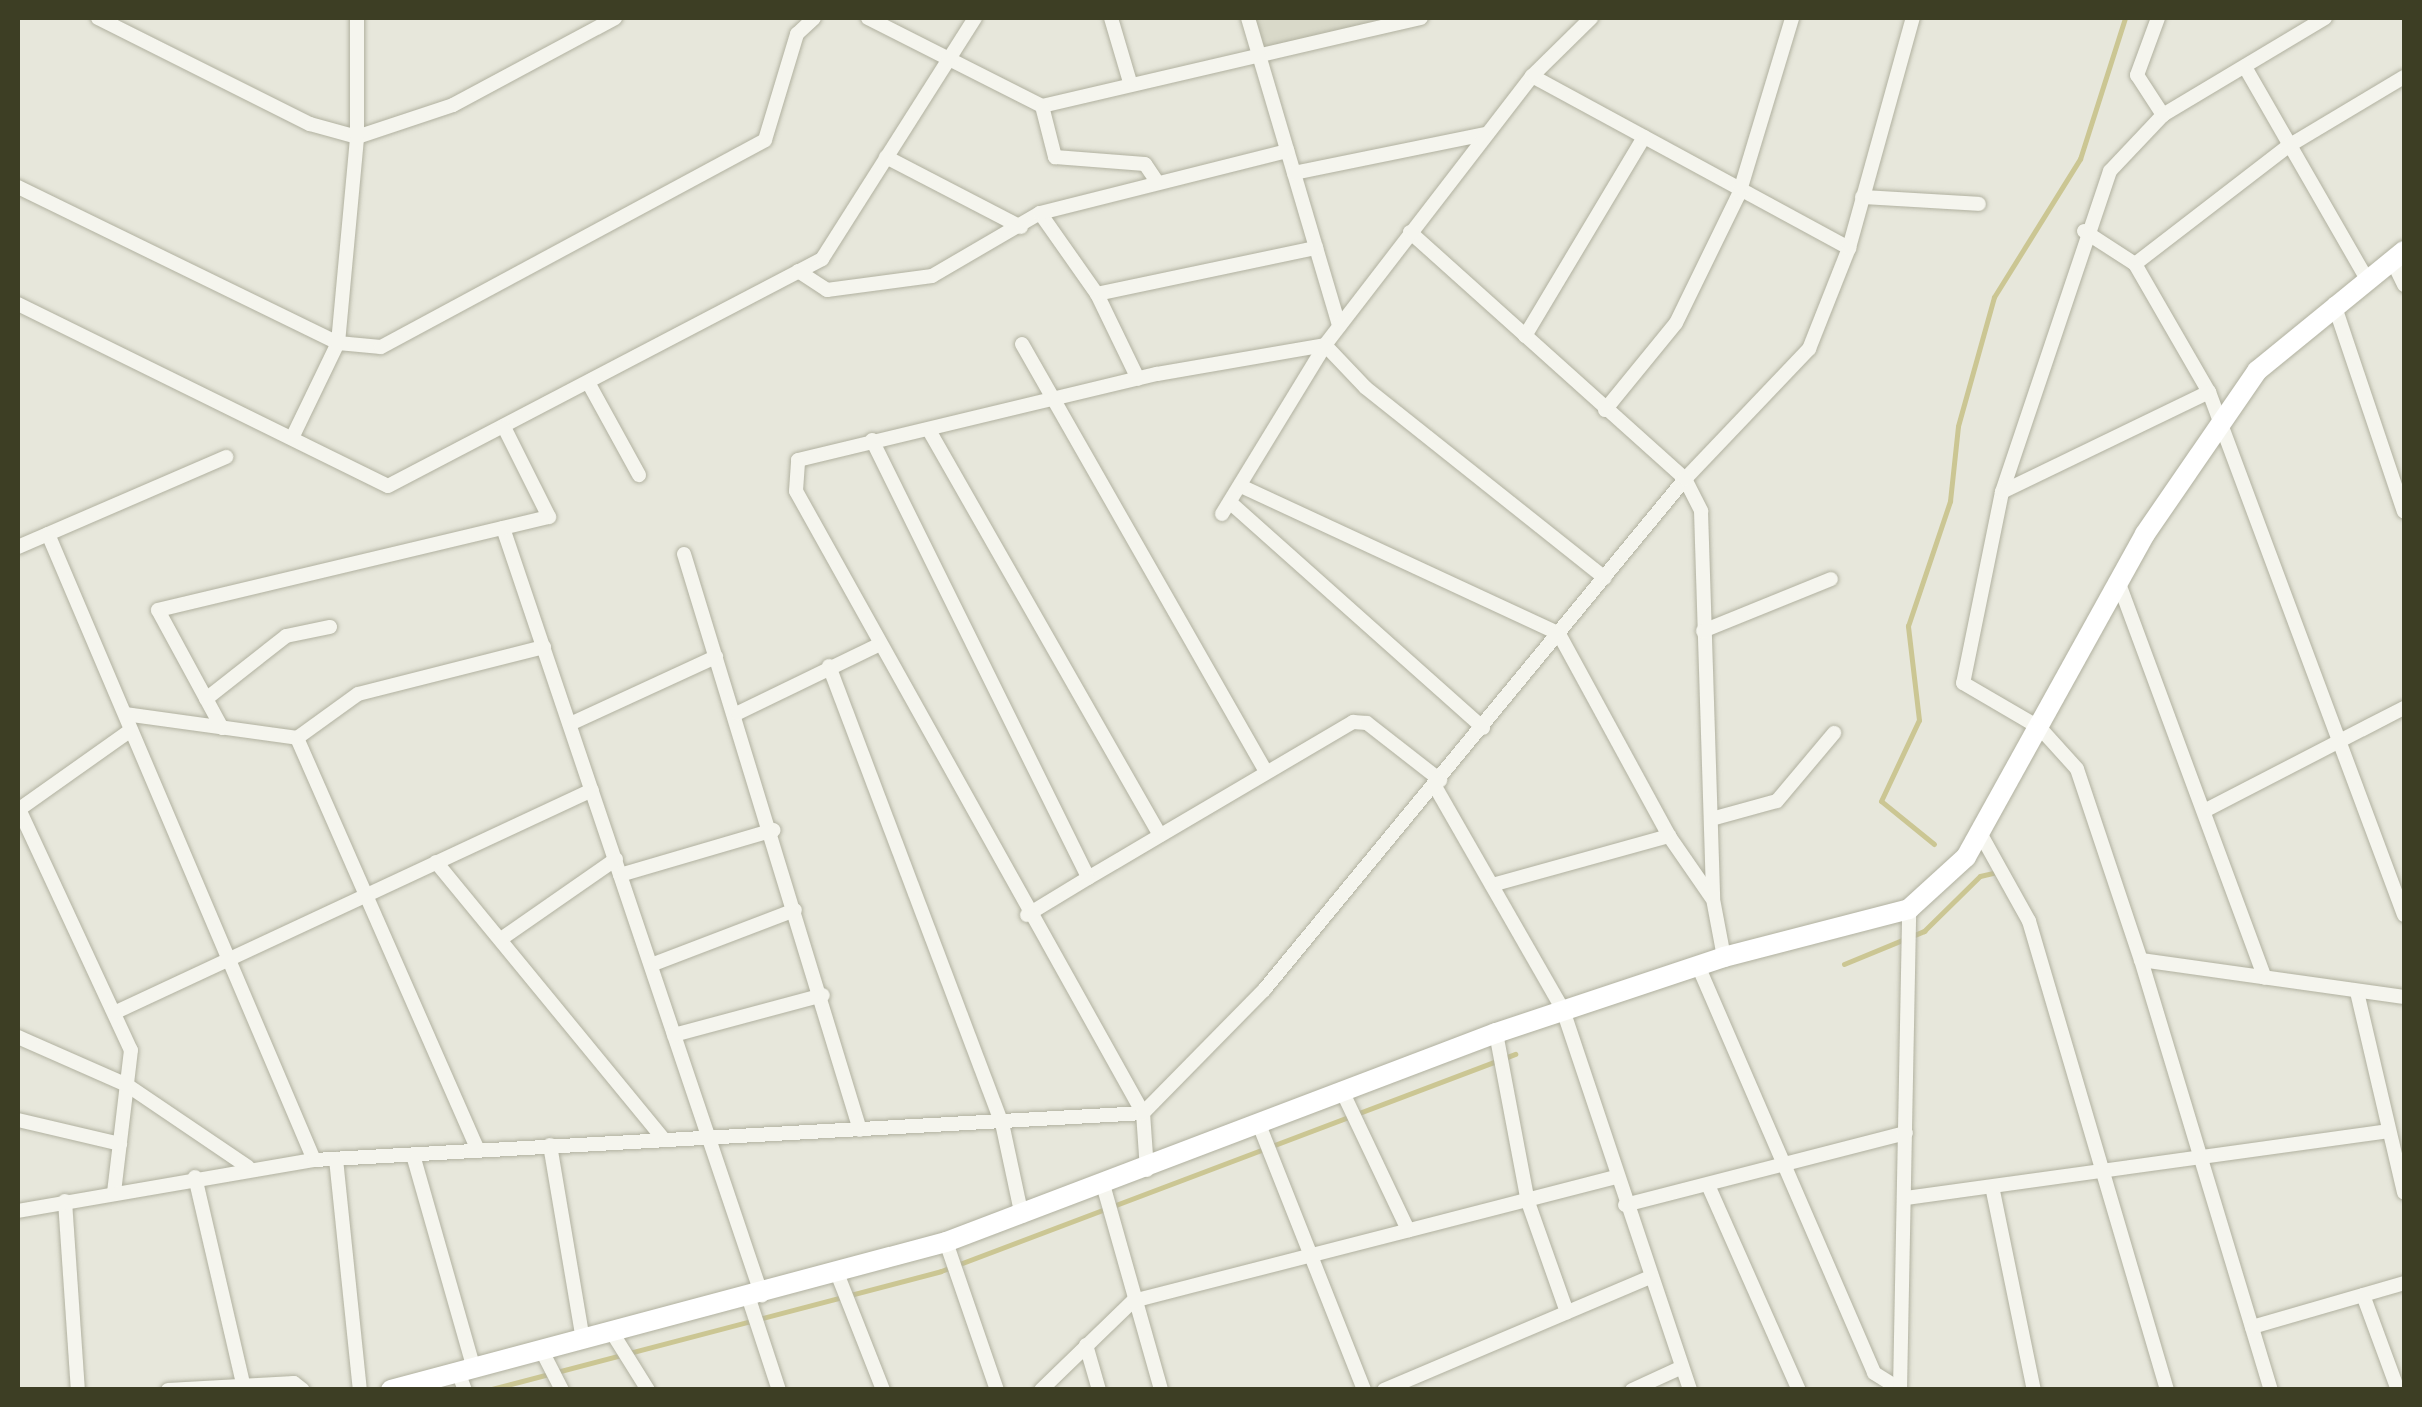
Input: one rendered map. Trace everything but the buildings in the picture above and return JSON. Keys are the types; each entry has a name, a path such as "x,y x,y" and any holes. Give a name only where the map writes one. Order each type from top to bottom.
{"main road":[{"path":"391,1390 466,1377 542,1351 756,1297 946,1242 1104,1188 1496,1033 1699,968 1724,956 1908,909 1966,857 2118,581 2257,371 2334,304 2398,256"}],"street":[{"path":"98,18 310,124 357,137 453,105 615,18"},
{"path":"292,438 338,343 357,137 357,18"},
{"path":"18,186 338,343 381,347 765,140 797,34 814,18"},
{"path":"868,18 1042,106 1130,82 1421,18"},
{"path":"18,304 388,486 822,259 975,18"},
{"path":"1111,18 1130,82"},
{"path":"1248,18 1339,326"},
{"path":"1483,728 1227,510 1324,344 1532,76 1591,18"},
{"path":"1605,410 1676,323 1739,194 1792,18"},
{"path":"18,1211 248,1167 314,1160 663,1138 1002,1124 1143,1113 1264,990 1438,784 1685,479 1809,349 1849,248 1913,18"},
{"path":"2158,18 2137,75 2163,115"},
{"path":"2271,1390 2142,960 2078,769 2040,728 1963,683 2002,492 2084,231 2110,171 2163,115 2325,18"},
{"path":"2246,67 2287,147 2367,280"},
{"path":"1532,76 1739,194 1849,248"},
{"path":"2134,264 2287,147 2404,77"},
{"path":"1042,106 1055,157 1145,164 1156,179"},
{"path":"1294,173 1485,134"},
{"path":"1524,336 1644,137"},
{"path":"798,271 827,290 932,276 1040,213 1156,179 1287,151"},
{"path":"886,157 1020,227"},
{"path":"1862,198 1980,204"},
{"path":"1040,213 1097,294 1138,379"},
{"path":"2084,231 2134,264 2210,392 2218,432 2404,915"},
{"path":"1410,232 1685,479 1700,511 1715,818 1713,899 1724,956"},
{"path":"1097,294 1316,248"},
{"path":"2398,256 2404,285"},
{"path":"2334,304 2404,512"},
{"path":"18,324 33,312"},
{"path":"1022,344 1266,772"},
{"path":"1147,1171 1143,1113 1027,916 792,474 798,460 872,440 930,432 1138,379 1324,344"},
{"path":"1324,344 1366,388 1605,578"},
{"path":"589,384 639,475"},
{"path":"2002,492 2210,392"},
{"path":"222,728 158,610 549,517 504,427"},
{"path":"930,432 1160,835"},
{"path":"872,440 1088,878"},
{"path":"19,544 226,456"},
{"path":"1243,486 1559,634 1669,836 1713,899"},
{"path":"503,528 708,1136 780,1390"},
{"path":"48,534 314,1160"},
{"path":"684,554 774,830 860,1130"},
{"path":"1703,631 1831,579"},
{"path":"2118,581 2208,809 2266,978"},
{"path":"206,699 286,636 330,627"},
{"path":"738,713 880,644"},
{"path":"125,714 297,738 358,694 544,646"},
{"path":"570,724 716,658"},
{"path":"830,666 1002,1124 1022,1216"},
{"path":"2208,809 2339,738 2404,708"},
{"path":"1027,916 1353,722 1367,723 1438,784 1563,1010 1615,1177 1690,1390"},
{"path":"114,1192 131,1050 18,809 131,730"},
{"path":"1715,818 1778,801 1834,733"},
{"path":"297,738 477,1149"},
{"path":"116,1012 592,790"},
{"path":"501,939 618,867 774,830"},
{"path":"1980,833 2029,921 2167,1390"},
{"path":"1492,885 1669,836"},
{"path":"436,862 663,1138"},
{"path":"1699,968 1782,1168 1874,1373 1900,1389 1908,909"},
{"path":"651,966 795,910"},
{"path":"2142,960 2404,997"},
{"path":"2358,992 2386,1131 2404,1193"},
{"path":"674,1035 823,996"},
{"path":"1496,1033 1528,1202 1566,1312"},
{"path":"18,1037 127,1085 248,1167"},
{"path":"1342,1093 1408,1230"},
{"path":"18,1120 120,1144"},
{"path":"1260,1127 1364,1390"},
{"path":"1906,1198 1993,1191 2102,1170 2200,1161 2386,1131"},
{"path":"1625,1205 1906,1134"},
{"path":"550,1145 582,1341"},
{"path":"413,1155 466,1377"},
{"path":"336,1159 360,1390"},
{"path":"195,1177 243,1383"},
{"path":"1040,1390 1133,1301 1615,1177"},
{"path":"1708,1184 1799,1390"},
{"path":"1104,1188 1161,1390"},
{"path":"1993,1191 2034,1390"},
{"path":"66,1201 78,1390"},
{"path":"946,1242 997,1390"},
{"path":"837,1273 883,1390"},
{"path":"1384,1390 1650,1276"},
{"path":"2252,1327 2404,1283"},
{"path":"2364,1295 2398,1390"},
{"path":"613,1334 648,1390"},
{"path":"1086,1345 1100,1390"},
{"path":"542,1351 562,1390"},
{"path":"1632,1390 1682,1366"},
{"path":"168,1390 243,1383 303,1390"}],"shaded area":[{"path":"1253,18 1404,18 1262,50"}],"waterway":[{"path":"1934,844 1881,801 1919,720 1908,626 1950,501 1958,426 1994,297 2080,159 2125,18"},
{"path":"1844,964 1924,931 1980,876 1997,872"},
{"path":"488,1390 941,1271 1515,1054"}]}
